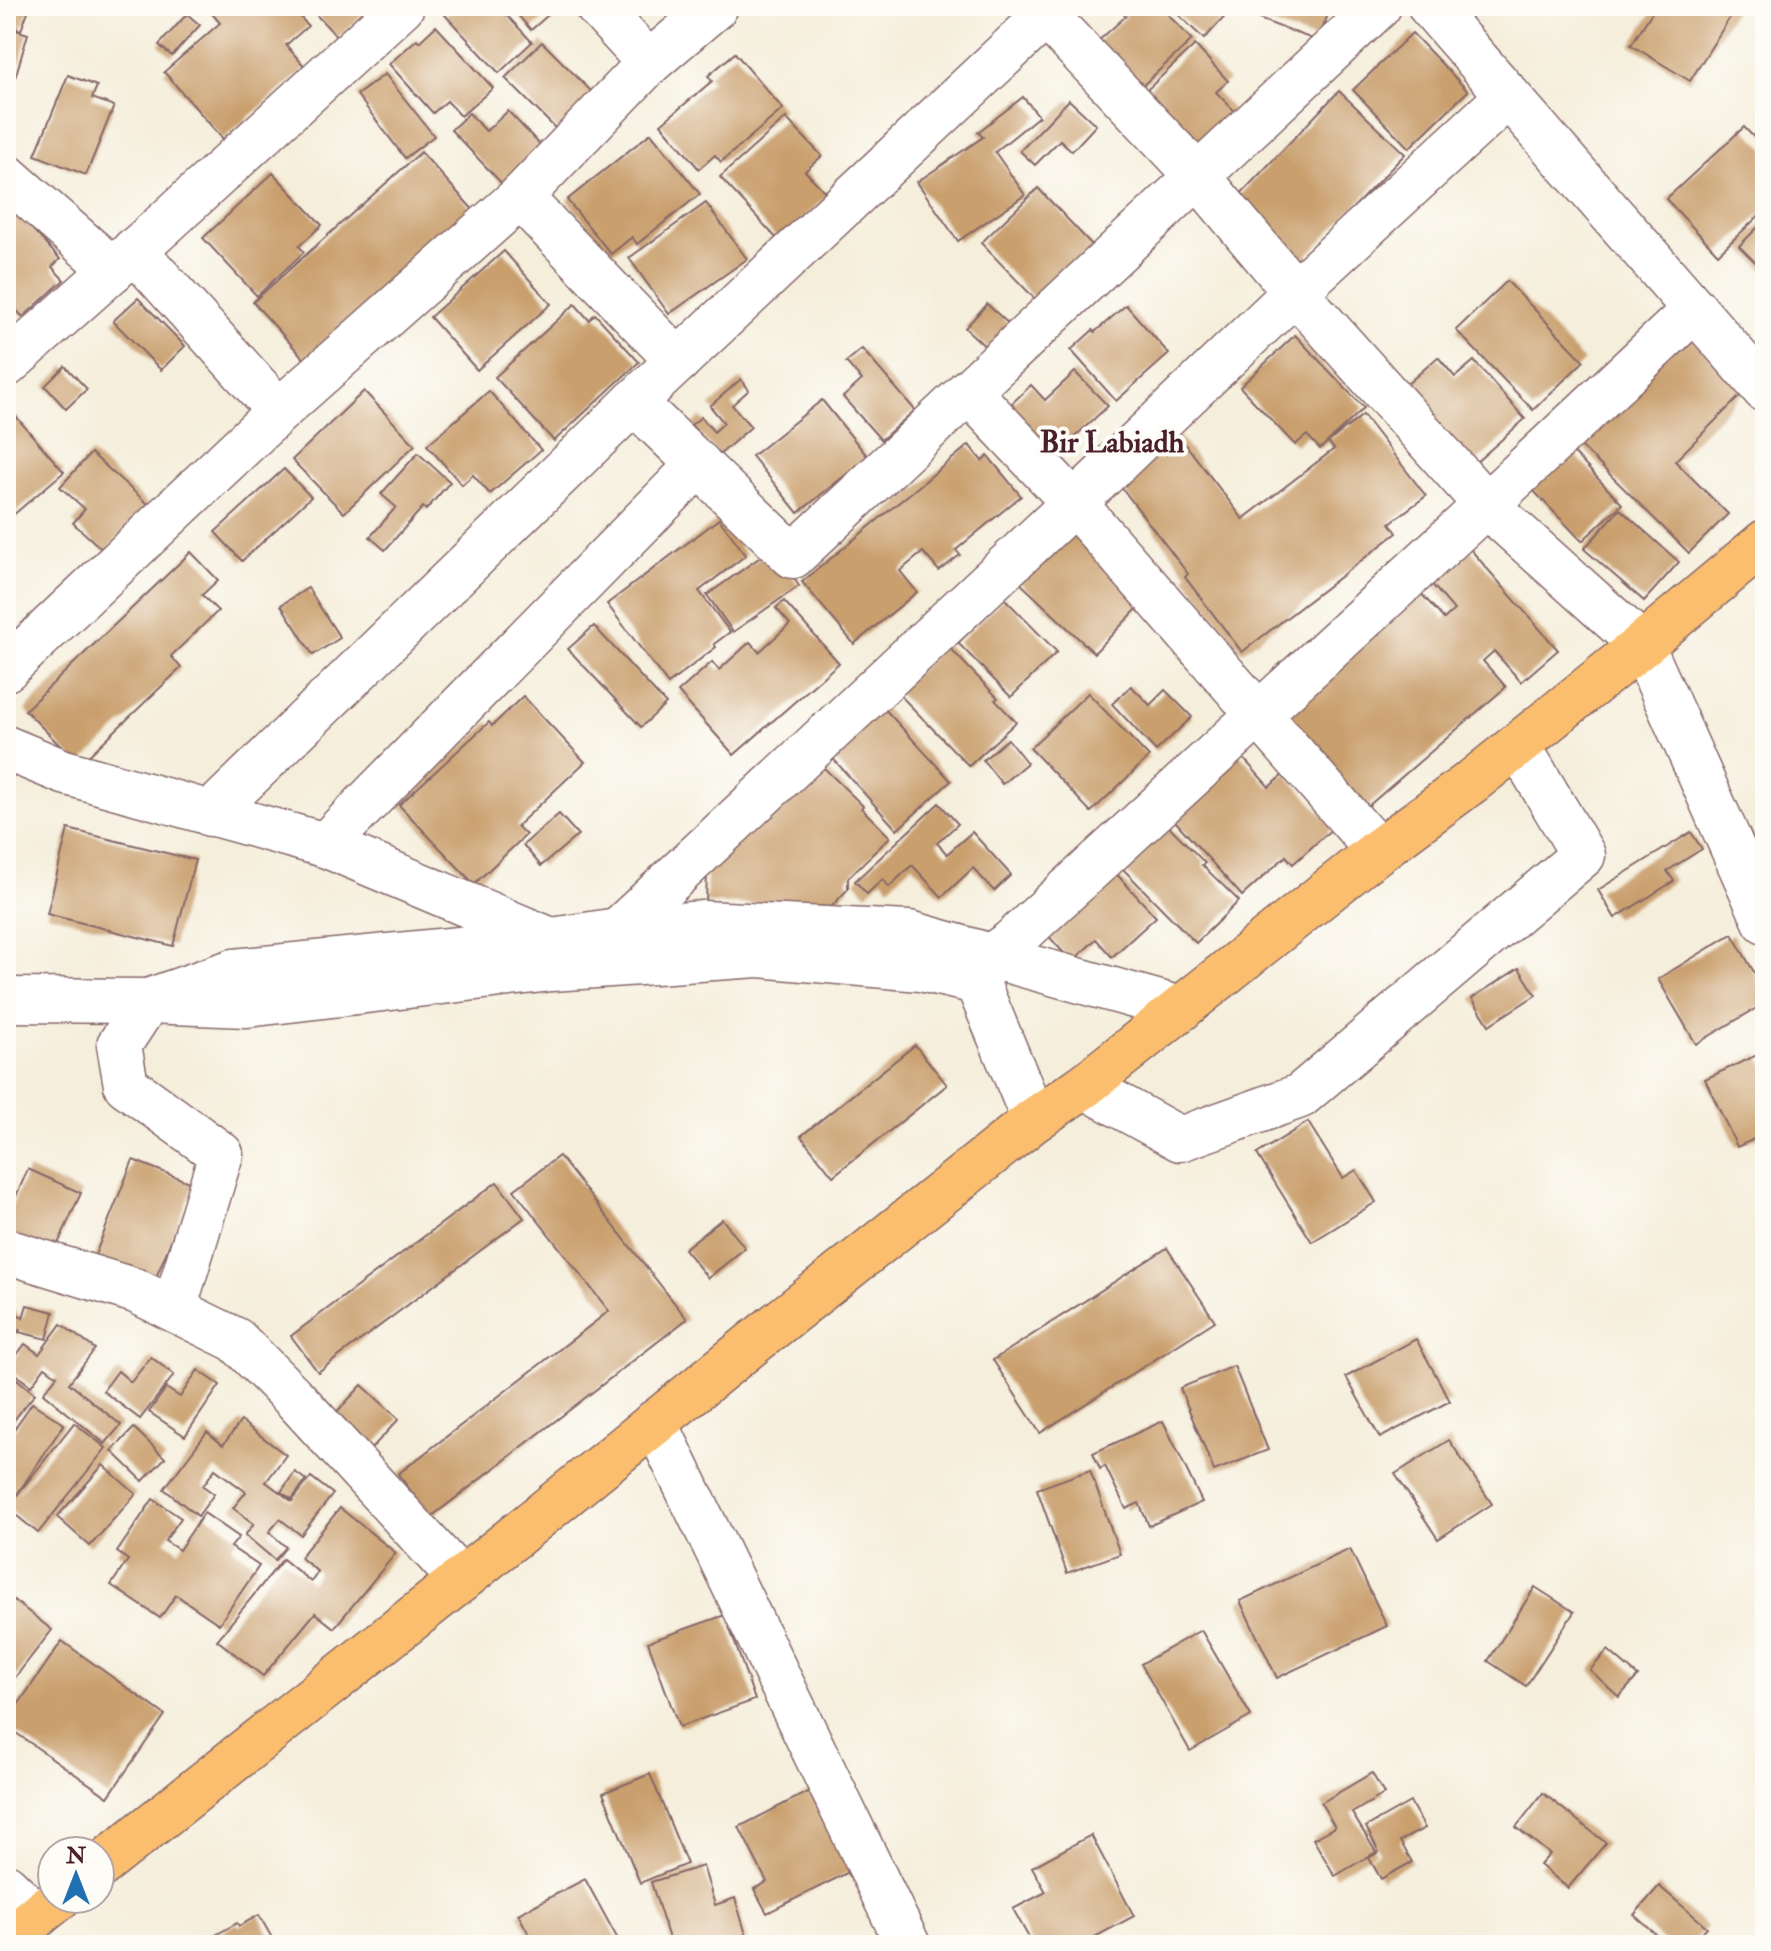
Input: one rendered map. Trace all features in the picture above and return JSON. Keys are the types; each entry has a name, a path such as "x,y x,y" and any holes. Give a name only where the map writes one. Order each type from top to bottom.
{"main road":[{"path":"116,1853 1034,1120 1084,1086 1378,851 1518,745 1765,542"}],"street":[{"path":"6,365 402,6"},
{"path":"597,6 649,63"},
{"path":"6,669 279,411 520,197 649,63 716,6"},
{"path":"634,402 793,556 1379,6"},
{"path":"1430,6 1765,390"},
{"path":"210,814 634,402 1047,9 1486,505 1642,645 1765,921"},
{"path":"618,930 1295,292 1508,96"},
{"path":"6,176 124,260 279,411"},
{"path":"520,197 678,361"},
{"path":"984,969 1695,309"},
{"path":"968,391 1074,503 1378,851"},
{"path":"325,845 699,464"},
{"path":"1084,1086 1180,1139 1300,1096 1583,855 1518,745"},
{"path":"6,748 64,772 325,845 552,940"},
{"path":"174,1309 221,1154 126,1085 119,1045 148,1001 234,971 703,923 909,933 984,969 1034,1120"},
{"path":"6,1000 247,1005 551,969 758,955 921,969 984,969 1181,1009"},
{"path":"6,1251 136,1291 236,1340 296,1400 461,1580"},
{"path":"655,1422 908,1945"}],"building":[{"path":"6,6 30,6 21,30 6,25"},
{"path":"213,6 291,6 308,26 286,45 306,68 223,139 164,72 220,23 209,10"},
{"path":"308,6 372,6 338,38"},
{"path":"454,6 498,6 532,42 499,73 445,15"},
{"path":"510,6 554,6 556,8 531,30"},
{"path":"1117,6 1160,6 1192,40 1128,99 1085,53 1126,16"},
{"path":"1169,6 1231,6 1231,10 1204,39"},
{"path":"1261,6 1331,6 1318,41 1256,18"},
{"path":"1656,6 1737,6 1690,81 1631,45"},
{"path":"187,14 200,25 172,56 159,45"},
{"path":"436,26 493,88 461,116 447,101 433,113 389,64"},
{"path":"6,27 28,34 15,78 6,75"},
{"path":"1412,33 1468,91 1409,148 1353,90"},
{"path":"542,42 594,94 558,131 505,78"},
{"path":"1195,45 1228,81 1216,92 1241,118 1191,165 1133,103"},
{"path":"735,53 783,109 721,162 715,155 699,169 661,124 712,81 708,76"},
{"path":"385,74 434,136 405,158 357,95"},
{"path":"68,75 97,86 92,98 114,106 86,175 35,155"},
{"path":"1339,91 1405,154 1298,265 1232,203"},
{"path":"1023,97 1039,116 995,152 1025,195 958,241 917,182 983,137 978,132"},
{"path":"1069,100 1096,125 1072,151 1060,140 1035,165 1020,151"},
{"path":"508,111 546,151 506,188 451,130 469,113 486,131"},
{"path":"786,118 822,156 805,171 828,195 779,241 720,177"},
{"path":"1744,127 1765,149 1765,210 1718,254 1666,199"},
{"path":"651,133 700,194 637,244 632,237 611,254 567,200"},
{"path":"421,152 476,213 308,363 253,302"},
{"path":"273,173 322,225 299,246 304,252 257,296 203,238"},
{"path":"1038,188 1094,247 1037,301 981,243"},
{"path":"6,201 60,259 52,267 64,280 23,317 6,299"},
{"path":"706,203 747,259 669,314 629,258"},
{"path":"1765,220 1765,272 1739,246"},
{"path":"504,251 551,304 477,370 430,317"},
{"path":"1507,281 1584,361 1533,410 1456,330"},
{"path":"138,298 185,346 161,370 113,321"},
{"path":"575,304 589,320 595,314 639,362 554,441 495,377"},
{"path":"987,304 1011,326 989,350 965,328"},
{"path":"1126,305 1169,354 1116,401 1071,350"},
{"path":"1687,333 1745,391 1675,461 1728,514 1689,553 1577,442"},
{"path":"1295,335 1364,408 1320,449 1307,435 1295,445 1240,387"},
{"path":"862,349 915,410 881,440 843,397 862,380 846,362"},
{"path":"1438,357 1455,377 1474,361 1525,419 1465,472 1396,394"},
{"path":"65,366 87,389 66,409 45,386"},
{"path":"1075,372 1108,406 1052,458 1005,410 1031,385 1045,400"},
{"path":"741,379 749,390 732,405 751,427 719,455 691,425 701,417 714,432 724,423 710,406"},
{"path":"364,391 415,445 344,513 292,460"},
{"path":"489,391 541,450 490,494 473,475 462,485 427,445"},
{"path":"822,400 868,457 798,513 752,456"},
{"path":"12,412 64,472 6,521 6,417"},
{"path":"1363,415 1426,496 1390,523 1397,533 1242,652 1185,577 1188,574 1118,483 1179,436 1243,519 1334,449 1328,442"},
{"path":"969,445 982,461 988,456 1021,496 956,550 960,555 939,571 923,552 900,571 917,592 854,644 802,582"},
{"path":"1568,447 1622,504 1582,541 1528,485"},
{"path":"91,453 148,504 105,552 73,523 85,509 60,487"},
{"path":"418,453 450,482 385,550 370,537 396,507 381,494"},
{"path":"284,469 311,497 242,561 215,532"},
{"path":"1620,509 1679,562 1644,601 1584,549"},
{"path":"719,519 746,555 699,591 730,632 714,644 716,647 668,684 607,604"},
{"path":"1070,529 1145,601 1094,653 1019,582"},
{"path":"1464,542 1558,650 1521,682 1494,651 1483,661 1506,687 1360,813 1275,715 1418,590 1444,619 1454,610 1425,576"},
{"path":"773,548 799,586 733,632 707,595"},
{"path":"191,552 218,580 202,595 218,611 171,656 181,668 79,765 25,710"},
{"path":"308,588 340,638 313,655 281,605"},
{"path":"1004,598 1057,652 1011,697 958,643"},
{"path":"784,601 839,663 734,755 678,692 712,662 719,670 750,642 759,652 790,624 776,608"},
{"path":"594,626 666,704 641,727 568,649"},
{"path":"946,644 998,698 995,700 1016,722 969,766 897,692"},
{"path":"1131,686 1150,705 1165,690 1192,717 1156,751 1112,704"},
{"path":"1088,693 1149,757 1091,812 1030,748"},
{"path":"523,696 585,762 517,826 526,835 474,884 399,805 489,722 492,726"},
{"path":"881,705 951,781 897,830 828,753"},
{"path":"1008,739 1027,763 1002,784 983,760"},
{"path":"1236,750 1269,787 1285,773 1334,827 1293,864 1286,856 1242,896 1167,812"},
{"path":"818,762 890,837 848,878 848,889 831,907 706,903 707,873"},
{"path":"939,803 958,824 937,843 947,854 972,832 1011,875 994,891 973,868 942,897 912,865 889,887 883,879 867,894 855,881"},
{"path":"559,814 578,835 541,866 523,845"},
{"path":"1160,817 1239,901 1196,943 1115,861"},
{"path":"68,829 195,860 173,946 47,914"},
{"path":"1691,832 1702,849 1667,871 1674,881 1615,918 1598,890"},
{"path":"1111,868 1156,917 1112,957 1096,939 1072,962 1043,930"},
{"path":"1732,934 1765,991 1765,1003 1696,1044 1658,979"},
{"path":"1519,968 1536,995 1489,1025 1472,998"},
{"path":"915,1045 947,1085 833,1176 801,1136"},
{"path":"1759,1054 1765,1066 1765,1134 1737,1147 1705,1079"},
{"path":"1308,1122 1343,1178 1356,1170 1376,1202 1312,1242 1257,1154"},
{"path":"559,1156 687,1319 431,1517 398,1474 609,1311 514,1190"},
{"path":"133,1160 194,1184 153,1285 93,1260"},
{"path":"28,1169 81,1193 53,1255 6,1234 6,1219"},
{"path":"497,1182 524,1218 318,1372 291,1336"},
{"path":"722,1219 745,1248 708,1278 684,1249"},
{"path":"1167,1248 1215,1321 1040,1433 993,1360"},
{"path":"6,1305 23,1318 27,1305 54,1312 47,1339 19,1332 20,1329 6,1347"},
{"path":"61,1324 95,1349 69,1383 121,1425 105,1444 43,1393 57,1376 45,1367 31,1386 7,1368 25,1344 39,1354"},
{"path":"1416,1339 1450,1401 1380,1438 1346,1377"},
{"path":"151,1357 174,1375 140,1419 103,1391 118,1371 131,1382"},
{"path":"1234,1366 1268,1450 1214,1471 1180,1388"},
{"path":"6,1370 35,1394 6,1430"},
{"path":"198,1370 220,1385 185,1436 149,1412 166,1388 180,1397"},
{"path":"362,1385 399,1419 368,1452 331,1418"},
{"path":"32,1403 64,1424 14,1499 74,1423 106,1448 38,1533 6,1507 6,1441"},
{"path":"241,1421 286,1455 266,1482 292,1501 311,1477 333,1494 301,1535 280,1519 269,1532 286,1547 275,1560 245,1535 254,1524 233,1508 246,1492 215,1469 203,1486 214,1494 198,1516 164,1489 207,1432 223,1445"},
{"path":"1163,1421 1202,1502 1149,1526 1139,1503 1126,1509 1105,1466 1100,1469 1093,1453"},
{"path":"134,1428 165,1458 143,1481 112,1451"},
{"path":"1449,1440 1492,1504 1438,1539 1395,1474"},
{"path":"103,1465 136,1494 90,1546 57,1517"},
{"path":"1090,1470 1120,1554 1067,1573 1037,1489"},
{"path":"295,1472 306,1480 292,1499 281,1492"},
{"path":"153,1499 181,1518 165,1541 179,1550 204,1513 239,1537 231,1547 259,1566 219,1624 176,1595 160,1618 111,1585 128,1560 117,1552"},
{"path":"340,1508 396,1553 334,1628 315,1613 263,1676 217,1640 283,1559 311,1582 318,1572 300,1557"},
{"path":"1350,1549 1387,1626 1277,1678 1240,1601"},
{"path":"1535,1587 1574,1612 1526,1686 1488,1661"},
{"path":"6,1594 52,1630 6,1689"},
{"path":"725,1615 755,1700 679,1727 648,1642"},
{"path":"1201,1630 1251,1716 1190,1751 1141,1664"},
{"path":"62,1641 165,1715 108,1797 6,1726"},
{"path":"1608,1650 1638,1676 1619,1697 1590,1670"},
{"path":"1372,1773 1384,1794 1352,1813 1376,1852 1335,1876 1313,1839 1335,1827 1321,1803"},
{"path":"650,1774 687,1864 640,1883 603,1793"},
{"path":"815,1788 857,1868 767,1913 754,1889 767,1882 739,1827"},
{"path":"1543,1793 1606,1843 1568,1888 1540,1865 1550,1854 1516,1827"},
{"path":"1410,1802 1425,1828 1400,1841 1412,1862 1381,1879 1369,1858 1379,1852 1366,1827"},
{"path":"1091,1835 1134,1916 1080,1945 1033,1945 1013,1909 1046,1892 1032,1867"},
{"path":"703,1866 715,1905 735,1898 748,1941 735,1945 671,1945 651,1882"},
{"path":"585,1879 621,1945 535,1945 518,1914"},
{"path":"1659,1886 1707,1927 1691,1945 1668,1945 1634,1915"},
{"path":"259,1915 276,1945 198,1945 237,1923 239,1926"}],"district":[{"name":"Bir Labiadh","path":"1112,442"}]}
